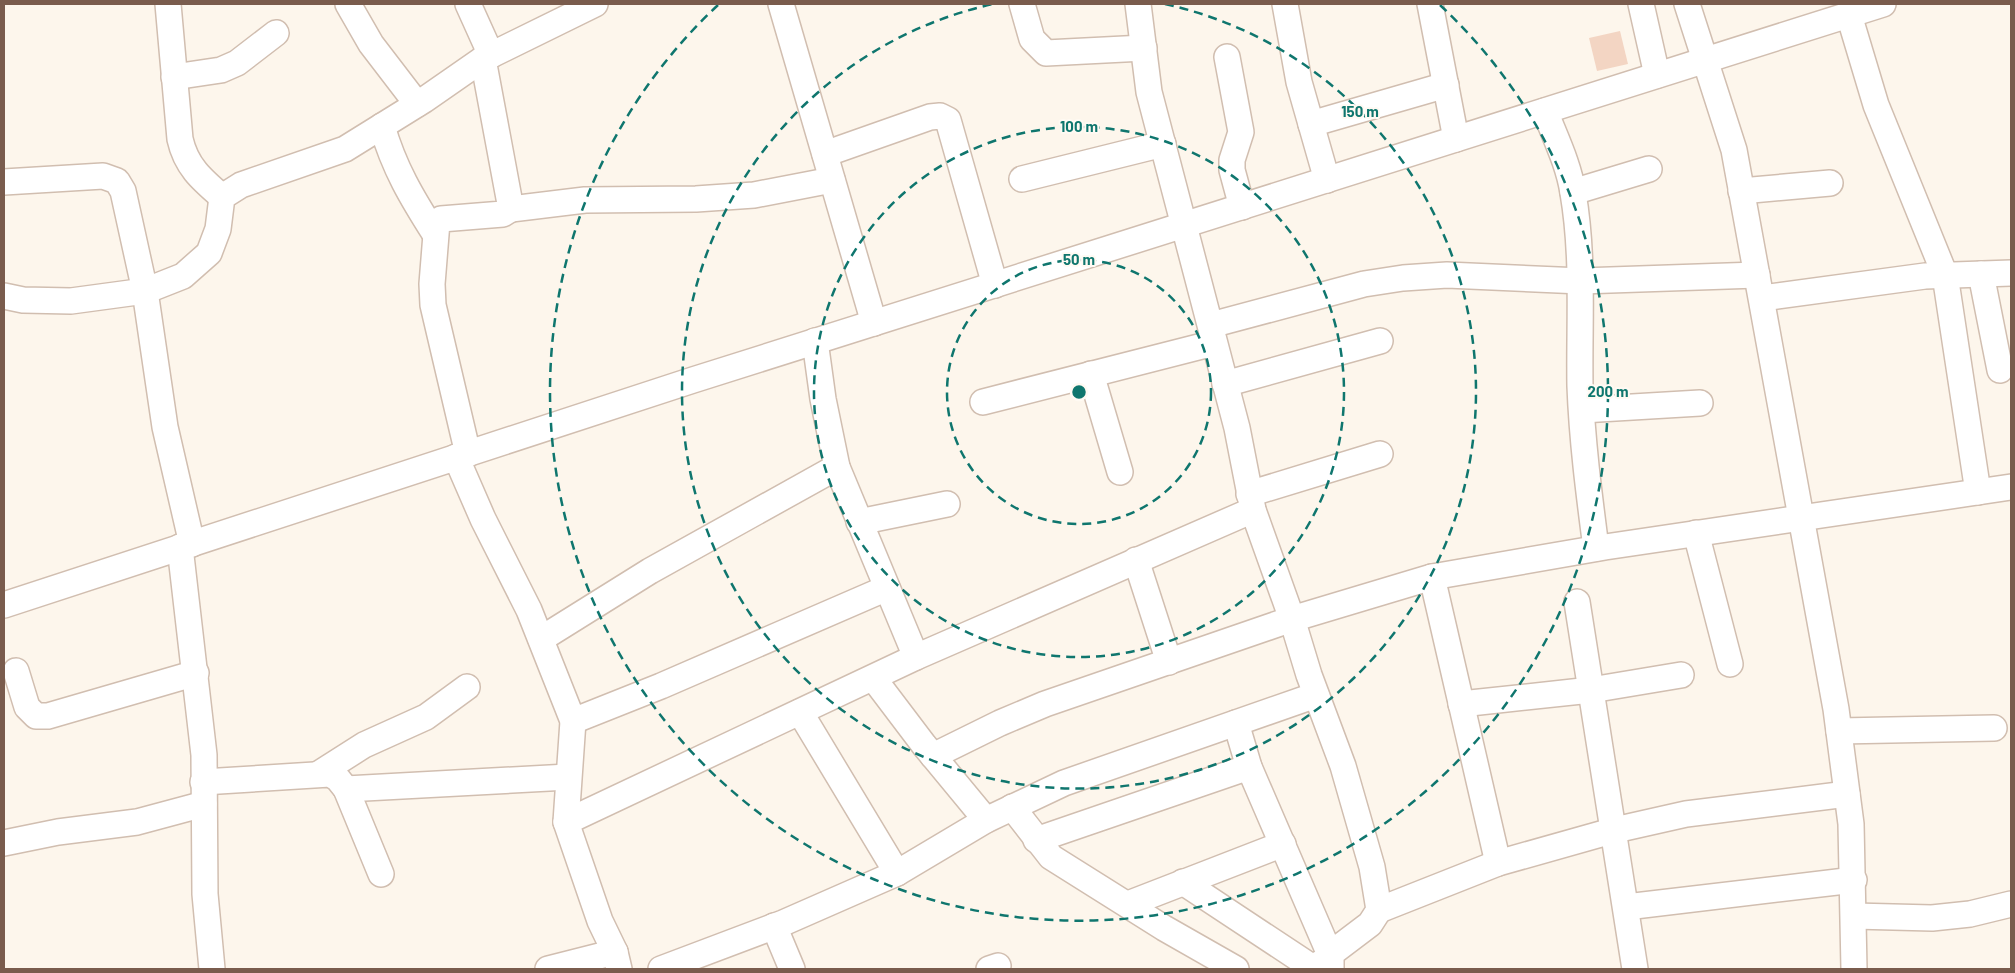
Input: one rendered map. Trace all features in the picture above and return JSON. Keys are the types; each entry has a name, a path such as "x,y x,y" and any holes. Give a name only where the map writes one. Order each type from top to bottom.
{"street":[{"path":"168,4 180,139 184,155 193,171 222,197"},
{"path":"348,4 371,44 418,104"},
{"path":"468,4 487,57 510,209"},
{"path":"222,197 241,185 345,149 418,104 487,57 595,4"},
{"path":"781,4 874,323"},
{"path":"1022,4 1032,39 1046,53 1144,48"},
{"path":"1138,4 1149,92 1238,428 1251,502 1292,619 1316,696 1346,776 1372,867 1379,910"},
{"path":"1285,4 1299,82 1328,180"},
{"path":"1430,4 1456,139"},
{"path":"1641,4 1657,75"},
{"path":"1687,4 1734,150 1803,517 1839,731 1851,824 1854,880 1854,969"},
{"path":"4,605 874,323 1883,4"},
{"path":"1849,15 1876,105 1945,275 1978,492"},
{"path":"174,77 221,70 237,64 276,33"},
{"path":"1227,57 1241,132 1232,160 1232,170 1242,207"},
{"path":"1311,124 1446,85"},
{"path":"1545,111 1573,192 1581,281 1582,410 1585,458 1596,548"},
{"path":"825,154 930,116 940,116 948,120 995,285"},
{"path":"382,126 389,151 405,188 435,234"},
{"path":"1022,179 1163,144"},
{"path":"1573,192 1649,169"},
{"path":"4,182 104,176 117,181 123,191 145,291 186,546 204,755 205,894 212,969"},
{"path":"548,969 618,960 600,921 566,822 573,721 551,672 541,639 462,455 433,305 432,284 436,225 441,219 503,214 510,209 585,200 696,200 754,195 832,180"},
{"path":"1741,191 1830,183"},
{"path":"4,296 23,300 71,301 145,291 183,276 209,253 218,229 222,197"},
{"path":"983,402 1091,374 1364,284 1402,278 1447,275 1760,287 1925,276 2011,273"},
{"path":"1981,274 2000,370"},
{"path":"1225,384 1380,341"},
{"path":"815,342 823,399 837,467 916,657"},
{"path":"1091,374 1120,472"},
{"path":"1582,410 1700,403"},
{"path":"566,822 916,657 1136,560 1251,502 1380,454"},
{"path":"541,639 650,571 837,467"},
{"path":"933,756 1000,723 1045,704 1292,619 1432,577 1596,548 2011,487"},
{"path":"859,522 947,504"},
{"path":"1696,533 1730,664"},
{"path":"1136,560 1169,662"},
{"path":"1432,577 1498,862"},
{"path":"573,721 660,686 887,588"},
{"path":"1578,602 1615,830 1635,969"},
{"path":"16,671 27,707 36,716 48,716 196,673"},
{"path":"1461,704 1591,690 1680,675"},
{"path":"874,678 933,756 986,820"},
{"path":"320,773 364,745 426,717 467,687"},
{"path":"661,969 774,926 897,873 986,820 1064,783 1316,696"},
{"path":"800,712 897,873"},
{"path":"1236,723 1249,767 1283,844 1321,966"},
{"path":"1839,731 1994,728"},
{"path":"1036,840 1249,767"},
{"path":"4,842 58,832 138,822 203,793 320,773 330,774 338,779 346,789 381,874"},
{"path":"346,789 568,777"},
{"path":"1321,966 1333,952 1370,924 1379,910 1498,862 1615,830 1686,814 1847,794"},
{"path":"1012,807 1051,857 1164,928 1236,969"},
{"path":"1128,904 1283,844"},
{"path":"1626,907 1854,880"},
{"path":"1183,882 1321,966"},
{"path":"1854,916 1932,918 1970,914 2011,904"},
{"path":"774,926 792,969"}],"building":[{"path":"1620,31 1628,64 1597,71 1589,38"}]}
